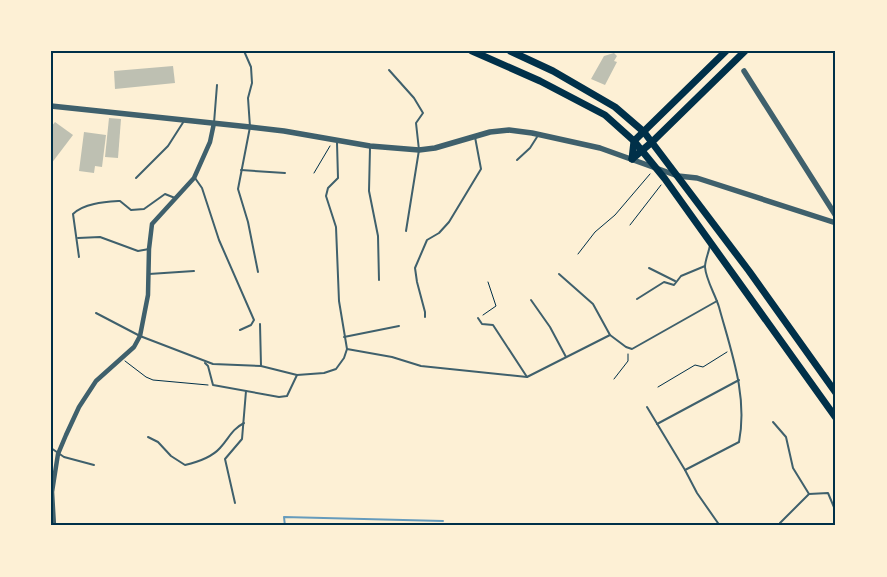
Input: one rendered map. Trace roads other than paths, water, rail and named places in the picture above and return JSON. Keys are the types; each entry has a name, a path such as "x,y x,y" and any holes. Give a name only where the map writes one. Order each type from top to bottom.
{"main road":[{"path":"472,51 540,81 605,115 634,141 665,179 836,418"},
{"path":"510,51 552,71 615,107 644,132 749,271 836,393"},
{"path":"632,159 634,141 726,51"},
{"path":"632,159 652,142 745,51"}],"street":[{"path":"744,71 836,216"},
{"path":"51,106 250,127 370,146 420,150 435,148 490,132 509,130 600,148 678,176 697,178 836,223"},
{"path":"54,526 52,492 58,454 79,407 96,381 134,347 140,336 148,295 149,249 152,224 194,178 210,142 214,123"}],"lane":[{"path":"244,51 251,67 252,83 248,98 250,127 238,189 248,222 258,272"},
{"path":"388,70 414,98 423,114 416,123 420,150 406,231"},
{"path":"214,123 217,85"},
{"path":"136,178 168,146 185,120"},
{"path":"517,160 530,148 538,135"},
{"path":"425,317 415,268 427,240 439,233 449,222 481,170 475,137"},
{"path":"96,313 140,336 205,362 261,366 297,375 324,373 336,369 344,358 347,349 339,301 336,227 326,196 328,188 338,178 335,140"},
{"path":"370,146 369,191 378,236 379,280"},
{"path":"241,170 286,173"},
{"path":"194,178 202,188 219,240 254,320 251,325 240,330"},
{"path":"79,256 78,238 73,214 75,212 88,206 120,201 131,210 144,208 165,194 174,198"},
{"path":"78,238 100,236 138,251 149,249"},
{"path":"685,470 739,442 742,416 738,380 717,301 705,266 711,243"},
{"path":"637,299 664,282 674,285 675,281 681,276 705,266"},
{"path":"649,268 675,281"},
{"path":"149,274 194,271"},
{"path":"559,274 594,304 610,334 632,349 717,301"},
{"path":"531,300 550,327 566,357"},
{"path":"478,318 482,324 493,325 527,377"},
{"path":"260,324 261,366"},
{"path":"344,337 400,326"},
{"path":"347,349 392,357 421,366 527,377 610,334"},
{"path":"205,362 208,366 213,385 279,397 286,396 297,375"},
{"path":"656,425 738,380"},
{"path":"235,503 225,459 242,439 246,391"},
{"path":"647,407 697,493 720,526"},
{"path":"773,422 786,438 793,468 809,494"},
{"path":"148,437 158,442 171,456 185,465 200,461 215,453 234,428 244,423"},
{"path":"51,448 64,458 94,464"},
{"path":"780,523 809,494 828,493 836,512"}],"waterway":[{"path":"51,56 53,51"},
{"path":"285,526 284,517 443,521"}]}
